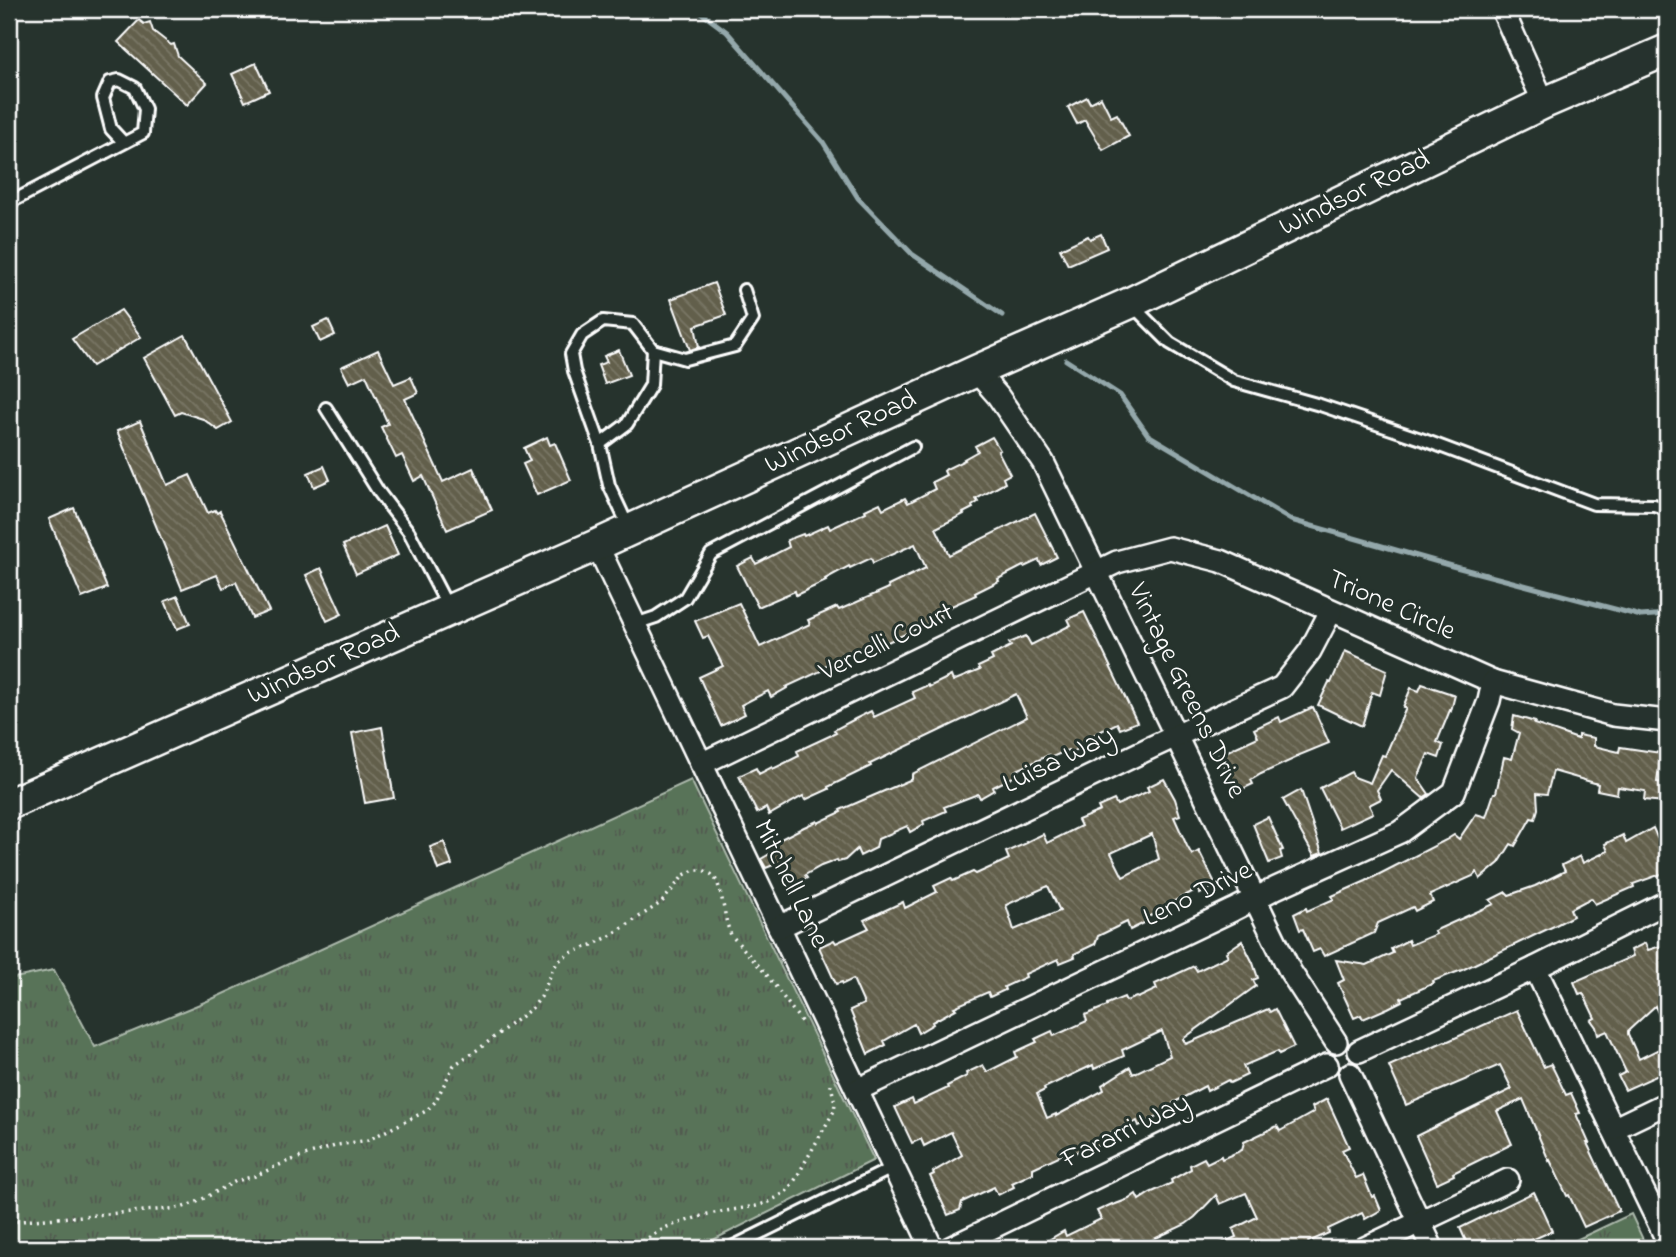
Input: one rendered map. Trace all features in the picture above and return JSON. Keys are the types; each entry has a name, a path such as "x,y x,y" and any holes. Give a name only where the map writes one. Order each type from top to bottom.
{"main road":[{"name":"Windsor Road","path":"9,804 597,545 1130,303 1544,103 1667,50"}],"street":[{"path":"1502,9 1544,103"},
{"name":"Vintage Greens Drive","path":"976,371 998,396 1043,462 1290,971 1336,1042"},
{"name":"Mitchell Lane","path":"597,545 932,1248"},
{"name":"Trione Circle","path":"1097,572 1117,562 1170,548 1221,561 1493,682 1613,715 1667,721"},
{"name":"Vercelli Court","path":"701,764 1097,572"},
{"name":"Luisa Way","path":"779,928 1282,687 1310,651 1331,611"},
{"name":"Leno Drive","path":"857,1090 1276,888 1400,832 1454,792 1489,701 1493,682"},
{"path":"1359,1051 1667,902"},
{"path":"1535,968 1667,1240"},
{"path":"1336,1042 1352,1043 1359,1051 1358,1067 1350,1074 1339,1075 1327,1065 1326,1054 1336,1042"},
{"name":"Fararri Way","path":"950,1248 1327,1065"},
{"path":"1350,1074 1432,1248"},
{"path":"1613,1129 1667,1103"},
{"path":"1366,1248 1508,1180"}],"lane":[{"path":"9,203 144,133 145,109 135,88 119,80 110,82 103,98 111,129 124,142"},
{"path":"629,530 609,485 600,444 574,371 571,354 582,335 603,321 633,324 653,350 685,359 735,346 753,318 744,290"},
{"path":"1130,303 1170,343 1234,381 1320,405 1398,431 1594,504 1654,505 1667,509"},
{"path":"600,444 627,424 651,385 653,350"},
{"path":"326,408 378,491 409,532 450,610"},
{"name":"Windsor Road","path":"635,624 656,617 685,598 711,554 913,447"},
{"path":"730,1248 894,1167"}],"path":[{"path":"9,1222 181,1208 236,1181 338,1144 368,1140 414,1118 435,1102 454,1065 532,1008 541,997 560,960 610,936 662,902 684,875 694,870 703,870 717,881 731,935 766,975 804,1026"},
{"path":"631,1248 667,1227 708,1214 763,1204 786,1192 834,1111 835,1103 829,1077"}],"green space":[{"path":"691,780 874,1160 697,1248 9,1248 9,979 54,970 95,1047 212,999"},
{"path":"1631,1214 1647,1248 1559,1248"}],"building":[{"path":"139,20 144,24 150,22 153,31 171,45 174,44 178,56 207,83 187,105 118,42"},
{"path":"256,63 269,91 245,102 232,74"},
{"path":"1087,97 1090,103 1101,97 1111,117 1117,114 1129,136 1103,150 1085,120 1077,124 1068,107"},
{"path":"1101,234 1107,248 1068,265 1060,249 1088,236 1090,239"},
{"path":"714,283 726,315 695,326 699,347 690,350 671,299"},
{"path":"121,310 141,337 92,366 72,339"},
{"path":"328,320 335,335 320,342 313,327"},
{"path":"185,335 232,422 218,430 203,419 181,412 175,415 144,358"},
{"path":"378,350 394,384 411,377 418,393 405,399 443,482 473,468 492,510 447,530 423,476 414,481 402,455 396,458 381,427 388,424 366,375 349,383 341,367"},
{"path":"619,350 629,375 605,384 598,365 607,362 604,356"},
{"path":"140,421 167,485 190,475 208,513 220,511 269,611 252,618 236,582 223,588 217,575 182,589 117,431"},
{"path":"547,437 550,445 555,443 571,480 537,495 523,464 530,461 524,448"},
{"path":"992,437 1010,474 1003,478 1005,483 976,499 978,502 973,508 936,528 949,555 1035,513 1057,557 1041,565 1039,560 1023,566 975,593 976,595 938,612 941,618 870,650 868,646 822,667 823,670 771,697 768,691 741,705 745,714 721,726 699,677 723,666 708,636 703,638 695,621 739,603 760,647 810,624 808,620 889,588 888,586 926,568 915,544 873,563 871,558 850,568 849,566 825,579 826,581 796,595 795,591 758,607 737,566 753,558 756,564 789,547 787,540 828,525 830,529 880,503 883,509 905,498 908,503 935,489 932,482 946,475 946,469 978,451 975,446"},
{"path":"324,466 330,480 314,487 308,473"},
{"path":"74,508 107,588 82,598 49,519"},
{"path":"385,526 398,555 356,574 343,545"},
{"path":"321,568 342,614 327,621 306,575"},
{"path":"178,596 190,624 177,629 165,601"},
{"path":"1084,612 1137,722 1120,729 1117,723 1085,739 1087,745 1070,753 1068,750 1050,758 1049,755 1015,771 1017,775 993,787 994,790 980,798 978,794 944,807 946,811 923,821 924,824 910,832 907,826 878,839 876,848 860,856 857,849 845,860 821,866 805,875 807,878 788,887 778,863 766,868 761,859 778,849 775,842 912,779 912,774 1027,717 1016,694 870,764 871,766 828,787 829,789 805,800 803,796 769,815 766,808 757,813 739,776 756,768 759,774 772,767 773,769 799,756 797,751 836,733 834,730 855,719 871,711 874,717 915,698 912,692 951,676 953,681 980,670 978,667 993,660 991,656 1011,646 1009,643 1026,636 1031,645 1071,625 1068,619"},
{"path":"1345,651 1387,670 1380,695 1372,692 1362,726 1318,705"},
{"path":"1422,684 1455,695 1437,742 1443,745 1439,758 1428,754 1418,778 1429,794 1423,798 1391,770 1377,790 1381,799 1369,805 1373,813 1340,828 1320,788 1351,772 1354,777 1370,783 1406,708 1403,707 1411,688 1419,691"},
{"path":"1313,707 1329,743 1261,774 1251,780 1253,784 1236,792 1219,755 1258,737 1254,729 1279,717 1281,722"},
{"path":"1514,716 1578,739 1578,735 1594,738 1594,746 1619,752 1620,747 1661,753 1657,782 1667,783 1665,802 1644,800 1645,791 1618,787 1617,794 1597,790 1598,784 1553,771 1547,794 1537,793 1538,809 1535,819 1531,818 1515,846 1511,844 1499,863 1480,879 1477,872 1430,895 1433,902 1415,911 1413,907 1378,923 1374,933 1324,956 1320,949 1313,952 1294,914 1334,899 1332,896 1454,835 1459,839 1476,814 1486,817 1496,793 1504,757 1512,759 1519,733 1512,729"},
{"path":"382,727 394,798 365,803 352,733"},
{"path":"1164,779 1175,799 1180,815 1174,817 1187,846 1192,855 1199,851 1216,885 1200,894 1198,889 1174,901 1158,913 1144,918 1146,922 1130,930 1127,922 1098,936 1095,944 1074,954 1075,957 1060,963 1058,959 1025,974 1026,977 990,997 988,992 954,1007 956,1009 918,1033 914,1024 884,1041 886,1045 868,1054 850,1010 864,1004 853,979 836,984 819,947 834,940 836,943 869,928 864,920 903,902 905,908 937,892 934,886 951,878 953,881 973,872 976,874 1009,859 1006,852 1043,834 1047,843 1081,826 1078,820 1100,811 1098,807 1114,800 1117,805 1149,791 1147,787","holes":["1152,834 1159,859 1123,877 1111,853","1048,886 1060,911 1014,930 1006,905"]},
{"path":"1301,790 1322,853 1314,856 1283,800"},
{"path":"1268,817 1283,850 1280,851 1282,858 1269,863 1253,824"},
{"path":"1653,828 1667,860 1667,872 1633,884 1634,887 1595,904 1591,898 1570,909 1573,916 1554,926 1433,981 1434,983 1401,998 1402,1001 1388,1008 1363,1019 1361,1015 1354,1018 1338,983 1344,980 1336,960 1367,965 1393,953 1391,949 1408,940 1410,945 1494,904 1490,900 1506,892 1509,895 1535,886 1565,871 1562,865 1580,856 1583,863 1608,851 1605,844 1623,835 1626,843"},
{"path":"444,842 452,865 438,870 430,847"},
{"path":"1242,941 1258,978 1253,980 1256,986 1183,1039 1186,1044 1268,1009 1270,1012 1275,1009 1294,1047 1243,1066 1247,1075 1230,1083 1228,1080 1207,1091 1205,1086 1173,1103 1176,1108 1154,1119 1139,1126 1137,1121 1104,1136 1107,1142 1090,1150 1088,1146 1067,1157 1065,1153 1033,1168 1033,1173 1012,1183 1014,1187 998,1195 994,1187 962,1202 960,1210 948,1215 930,1176 962,1155 951,1132 924,1146 921,1139 912,1143 895,1107 912,1099 914,1104 948,1088 947,1086 967,1076 966,1073 983,1065 987,1072 1017,1057 1015,1052 1037,1042 1035,1039 1052,1031 1054,1036 1087,1021 1085,1015 1124,997 1126,1001 1138,998 1157,989 1155,984 1194,966 1197,971 1228,956 1226,952","holes":["1162,1031 1170,1056 1133,1074 1130,1067 1102,1085 1104,1090 1056,1116 1047,1118 1037,1094 1045,1090 1044,1088 1093,1065 1094,1069 1124,1056 1122,1050"]},
{"path":"1645,943 1648,950 1667,944 1667,1033 1655,1006 1628,1034 1639,1059 1667,1045 1667,1068 1663,1073 1625,1090 1618,1076 1626,1072 1607,1031 1598,1035 1591,1020 1595,1018 1583,993 1579,994 1574,982 1633,956 1631,950"},
{"path":"1517,1010 1544,1067 1551,1064 1566,1095 1571,1093 1580,1113 1576,1114 1587,1143 1619,1211 1584,1227 1549,1161 1523,1099 1497,1111 1512,1144 1437,1183 1416,1136 1512,1089 1500,1065 1406,1105 1389,1066"},
{"path":"1327,1099 1349,1147 1342,1150 1356,1178 1363,1175 1381,1210 1365,1219 1362,1213 1328,1229 1329,1233 1308,1242 1311,1248 1210,1248 1236,1237 1233,1229 1257,1217 1246,1193 1220,1204 1216,1195 1186,1224 1135,1248 1035,1248 1064,1231 1066,1236 1101,1219 1097,1211 1136,1194 1139,1200 1172,1183 1171,1180 1191,1169 1190,1165 1204,1158 1207,1163 1221,1156 1222,1159 1242,1150 1244,1142 1277,1126 1280,1131 1314,1112 1312,1107"},
{"path":"1534,1192 1552,1231 1525,1243 1527,1248 1469,1248 1460,1228"}],"waterway":[{"path":"696,9 727,32 823,142 858,198 912,254 1002,315"},
{"path":"1066,360 1120,395 1148,435 1291,520 1641,616 1667,614"}]}
